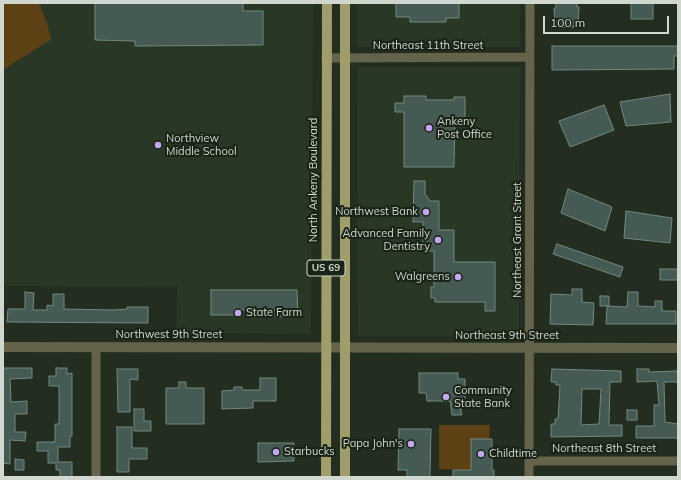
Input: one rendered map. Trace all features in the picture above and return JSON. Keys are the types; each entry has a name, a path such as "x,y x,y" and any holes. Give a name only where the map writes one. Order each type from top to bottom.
{"main road":[{"name":"North Ankeny Boulevard","path":"327,3 326,58 335,347 345,477"},
{"name":"North Ankeny Boulevard","path":"326,477 335,347 345,3"}],"street":[{"name":"Northeast Grant Street","path":"529,477 530,3"},
{"name":"Northeast 11th Street","path":"326,58 530,57"},
{"name":"Northwest 9th Street","path":"3,347 335,347"},
{"path":"96,347 96,477"},
{"name":"Northeast 9th Street","path":"335,347 678,348"},
{"name":"Northeast 8th Street","path":"530,461 678,461"}],"shaded area":[{"name":"Northview Middle School","path":"3,3 313,3 311,334 176,333 177,287 3,286"},
{"path":"3,3 39,3 47,23 51,39 3,70"},
{"path":"357,3 520,3 520,47 357,47"},
{"path":"357,67 520,67 519,337 358,336"},
{"path":"439,425 490,425 489,439 471,439 471,470 439,469"}],"building":[{"path":"95,3 243,3 243,11 263,11 263,45 135,46 135,41 95,40"},
{"path":"396,3 459,3 459,18 446,18 446,22 410,22 410,17 396,17"},
{"path":"556,3 577,3 577,7 579,7 578,27 555,27 554,8 556,8"},
{"path":"631,3 653,3 653,19 631,19"},
{"path":"552,46 678,46 678,56 674,56 674,69 552,70"},
{"path":"670,94 671,122 626,126 620,102"},
{"name":"Ankeny Post Office","path":"404,96 426,96 426,100 454,100 454,97 465,97 465,118 455,118 454,167 404,167 404,112 395,112 395,103 404,103"},
{"path":"604,105 614,130 570,147 559,121"},
{"path":"414,181 425,181 425,194 430,201 439,201 439,230 454,230 454,262 495,262 495,311 485,311 485,302 435,302 435,298 431,298 431,287 434,287 434,251 423,251 423,222 413,222"},
{"path":"568,189 612,207 605,231 561,213"},
{"path":"626,211 672,218 670,243 624,238"},
{"path":"557,244 623,267 620,277 553,254"},
{"path":"660,269 678,269 678,280 660,280"},
{"path":"572,289 582,289 582,302 594,303 593,325 550,324 551,294 572,295"},
{"path":"211,290 297,290 298,316 275,317 275,310 241,310 241,315 211,315"},
{"path":"25,292 34,293 33,310 47,310 47,305 53,306 53,294 64,294 64,309 113,310 127,309 127,307 148,307 148,323 7,322 8,309 25,309"},
{"path":"628,292 638,292 638,306 655,307 655,301 662,301 662,311 676,311 676,324 606,324 607,306 627,307"},
{"path":"600,296 609,296 609,306 600,306"},
{"path":"3,368 32,368 32,378 10,379 11,402 27,401 27,414 15,414 15,432 26,432 25,441 10,440 10,464 3,463"},
{"path":"56,368 67,368 67,374 72,373 72,436 70,436 70,447 58,447 58,462 72,462 72,477 60,477 60,470 56,470 56,463 48,463 48,451 37,451 37,442 55,442 55,424 59,424 59,386 49,386 49,376 56,376"},
{"path":"117,369 138,369 138,380 130,379 130,412 118,412"},
{"path":"552,369 621,371 621,382 610,382 609,425 622,425 622,436 551,437 551,424 555,424 555,419 558,419 560,385 556,385 556,382 551,382","holes":["582,389 601,389 599,424 581,425"]},
{"path":"637,369 649,369 649,372 677,371 678,382 664,382 665,422 678,424 678,438 636,438 636,426 654,426 654,405 659,405 657,381 637,382"},
{"name":"Community State Bank","path":"419,373 458,373 458,379 465,379 465,401 459,401 462,415 452,415 450,401 427,401 426,393 419,393"},
{"path":"260,378 276,378 276,401 253,401 253,408 222,409 222,391 234,390 234,387 242,387 242,390 260,390"},
{"path":"179,382 186,382 186,388 204,388 204,424 166,424 166,388 179,388"},
{"path":"134,409 144,409 144,421 151,421 151,431 134,431"},
{"path":"627,410 637,410 637,420 627,420"},
{"path":"117,427 132,427 132,448 147,448 147,459 129,459 129,472 117,472"},
{"path":"399,429 431,429 430,477 407,477 407,470 398,470"},
{"name":"Childtime","path":"471,439 492,439 492,470 494,470 494,477 453,477 453,470 471,470"},
{"name":"Starbucks","path":"258,443 294,443 294,461 258,462"},
{"path":"15,459 24,460 24,470 15,470"}],"place":[{"name":"Ankeny Post Office","path":"429,128"},
{"name":"Northview Middle School","path":"158,145"},
{"name":"Northwest Bank","path":"426,212"},
{"name":"Advanced Family Dentistry","path":"438,240"},
{"name":"Walgreens","path":"458,277"},
{"name":"State Farm","path":"238,313"},
{"name":"Community State Bank","path":"446,397"},
{"name":"Papa John's","path":"411,444"},
{"name":"Starbucks","path":"276,452"},
{"name":"Childtime","path":"481,454"}]}
